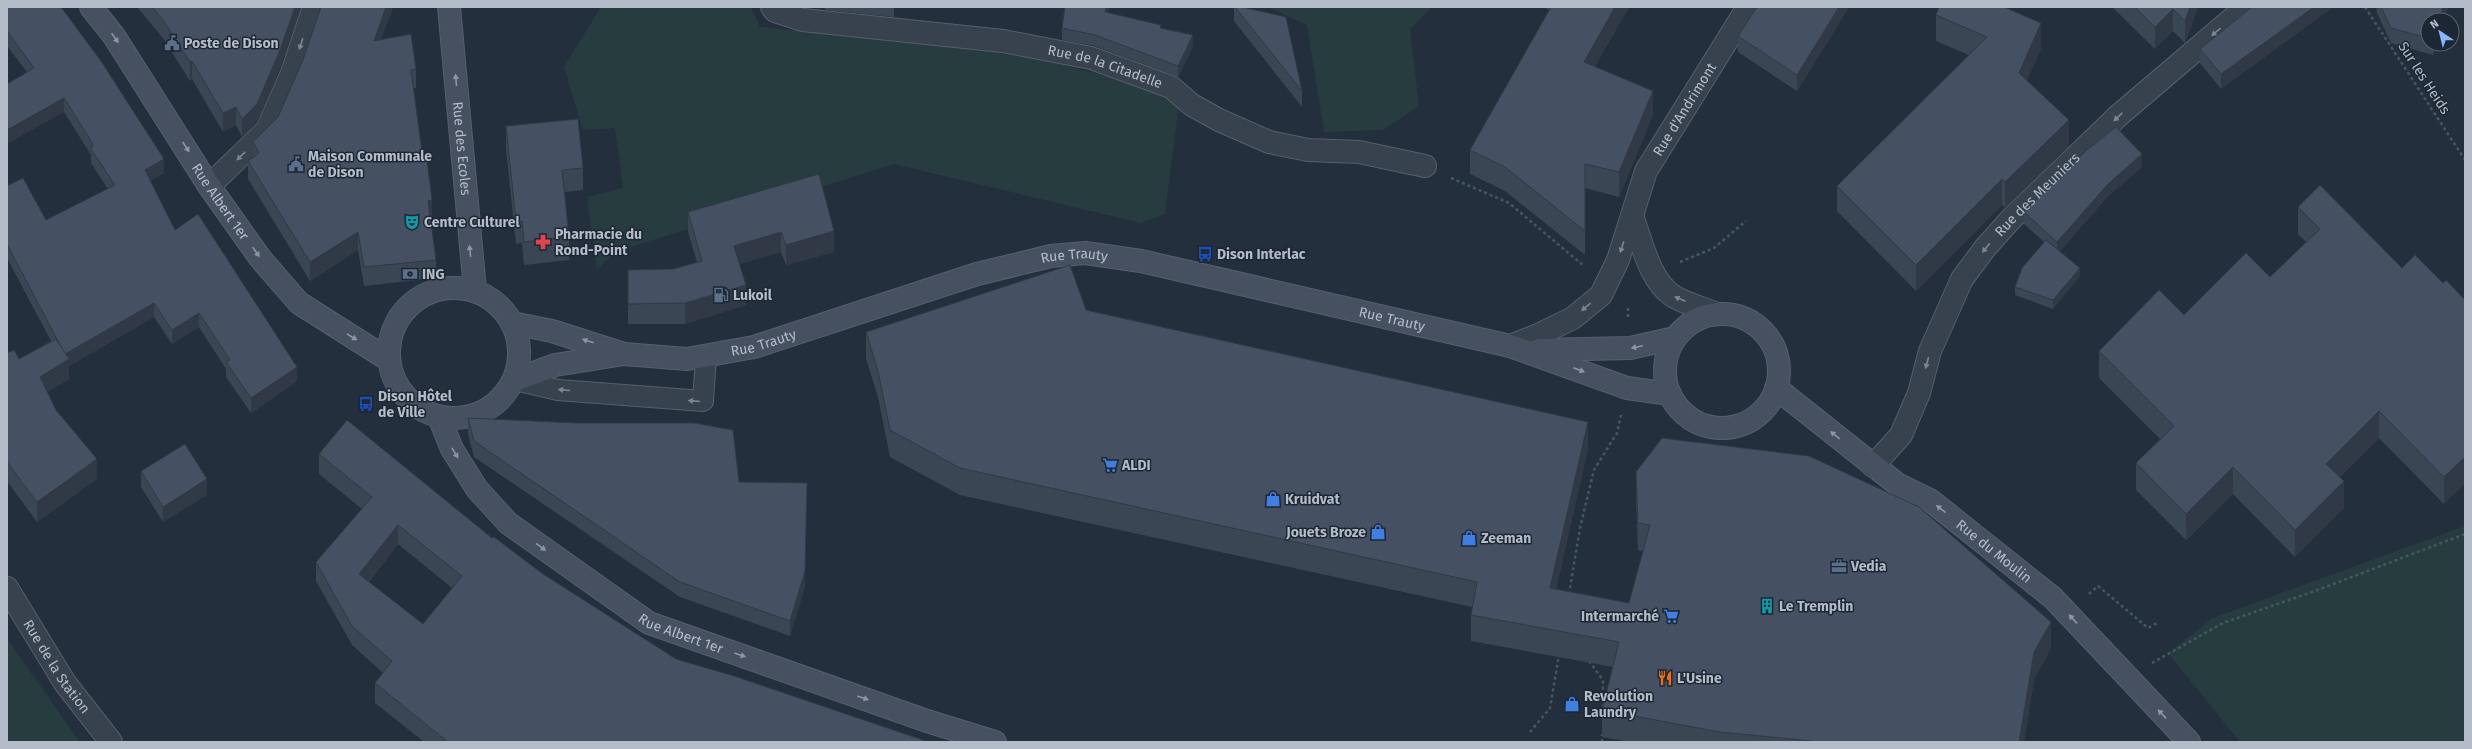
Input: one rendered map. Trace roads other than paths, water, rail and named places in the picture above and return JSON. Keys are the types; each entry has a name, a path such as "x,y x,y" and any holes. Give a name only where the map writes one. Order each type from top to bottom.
{"main road":[{"name":"Rue Albert 1er","path":"91,7 114,36 209,186 260,258 299,303 389,360"},
{"name":"Rue des Ecoles","path":"449,7 474,290"},
{"name":"Rue Trauty","path":"512,324 552,331 624,354 687,359 706,357 754,347 977,274 1051,256 1085,254 1141,261 1520,348 1627,388 1670,394"},
{"path":"453,287 474,290 491,298 505,310 511,318 512,324 520,361 515,380 505,395 491,408 469,417 457,419 439,417 420,409 405,396 394,380 389,360 390,338 398,318 413,302 431,291 453,287"},
{"path":"1716,314 1733,315 1748,320 1768,337 1777,356 1779,372 1776,388 1767,405 1753,418 1735,426 1716,428 1696,422 1681,411 1670,394 1665,375 1666,356 1675,338 1686,326 1701,318 1716,314"},
{"name":"Rue Trauty","path":"1520,348 1630,348 1675,338"},
{"name":"Rue Trauty","path":"515,380 555,365 624,354"},
{"name":"Rue du Moulin","path":"1776,388 1897,484 1930,500 2053,598 2189,742"},
{"name":"Rue Albert 1er","path":"439,417 452,449 473,482 508,523 649,623 927,721 995,742"}],"street":[{"path":"209,186 267,130 292,73 314,7"},
{"name":"Rue de la Citadelle","path":"772,7 775,11 803,20 1003,41 1091,58 1171,87 1192,105 1219,120 1269,142 1308,150 1359,152 1425,166"},
{"name":"Rue d'Andrimont","path":"1520,348 1536,336 1573,318 1601,295 1618,260 1646,171 1748,7"},
{"name":"Rue des Meuniers","path":"1873,466 1901,435 1919,393 1930,351 1962,279 1985,248 2012,219 2118,116 2246,7"},
{"path":"1632,216 1654,273 1662,286 1673,296 1716,314"},
{"name":"Rue de la Station","path":"7,588 65,683 111,742"}],"lane":[{"path":"515,380 558,390 702,401 706,357"}],"place":[{"name":"Poste de Dison","path":"172,43"},
{"name":"Maison Communale de Dison","path":"296,164"},
{"name":"Centre Culturel","path":"412,222"},
{"name":"Pharmacie du Rond-Point","path":"543,242"},
{"name":"Dison Interlac","path":"1205,254"},
{"name":"ING","path":"410,274"},
{"name":"Lukoil","path":"721,295"},
{"name":"Dison Hôtel de Ville","path":"366,404"},
{"name":"ALDI","path":"1110,465"},
{"name":"Kruidvat","path":"1273,499"},
{"name":"Jouets Broze","path":"1378,532"},
{"name":"Zeeman","path":"1469,538"},
{"name":"Vedia","path":"1839,566"},
{"name":"Le Tremplin","path":"1767,606"},
{"name":"Intermarché","path":"1671,616"},
{"name":"L'Usine","path":"1665,678"},
{"name":"Revolution Laundry","path":"1572,704"}]}
